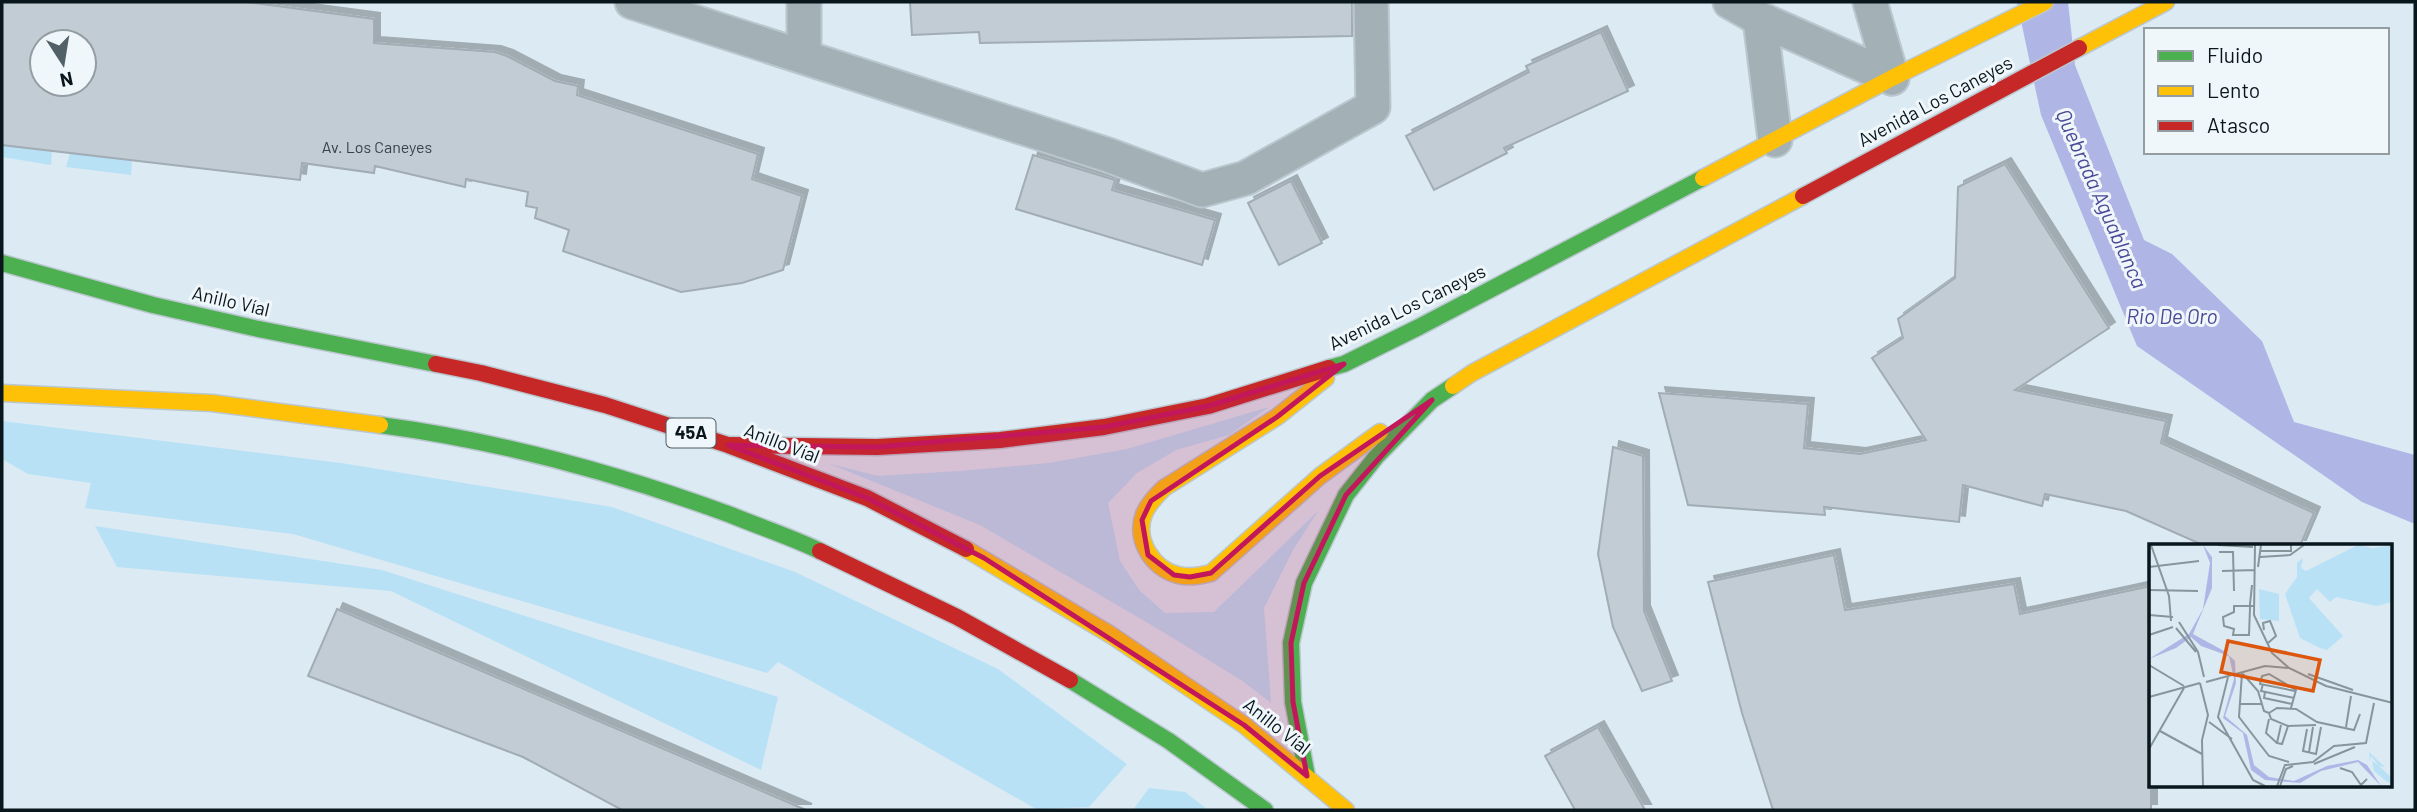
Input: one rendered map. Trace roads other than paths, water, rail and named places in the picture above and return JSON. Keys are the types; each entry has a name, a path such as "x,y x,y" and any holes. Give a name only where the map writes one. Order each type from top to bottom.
{"main road":[{"name":"Avenida Los Caneyes","path":"728,444 877,447 1000,440 1104,427 1208,406 1344,364 1892,78 2045,2"},
{"name":"Avenida Los Caneyes","path":"1307,776 1293,702 1291,643 1304,583 1346,495 1377,457 1432,400 1472,373 2166,2"},
{"name":"Anillo Víal","path":"6,265 122,297 254,328 481,373 604,405 728,444 867,498 984,558 1111,635 1222,710 1346,810"},
{"path":"1344,364 1277,417 1164,488 1151,501 1142,520 1142,539 1148,555 1158,566 1174,575 1190,577 1210,573 1320,476 1363,443 1432,400"},
{"path":"2,393 212,403 411,429 554,458 671,493 806,544 957,617 1097,695 1213,771 1265,810"}],"street":[{"path":"632,2 1108,155 1202,190 1246,178 1373,107 1371,2"},
{"path":"804,2 804,56"},
{"path":"1730,2 1760,19 1892,78"},
{"path":"1870,2 1892,78"},
{"path":"1760,19 1775,140"}],"water":[{"name":"Rio De Oro","path":"2017,2 2068,2 2075,65 2144,240 2172,254 2262,341 2294,422 2415,455 2415,524 2362,502 2137,346 2041,115"}],"water label":[{"name":"Quebrada Aguablanca","path":"2101,199"}]}
